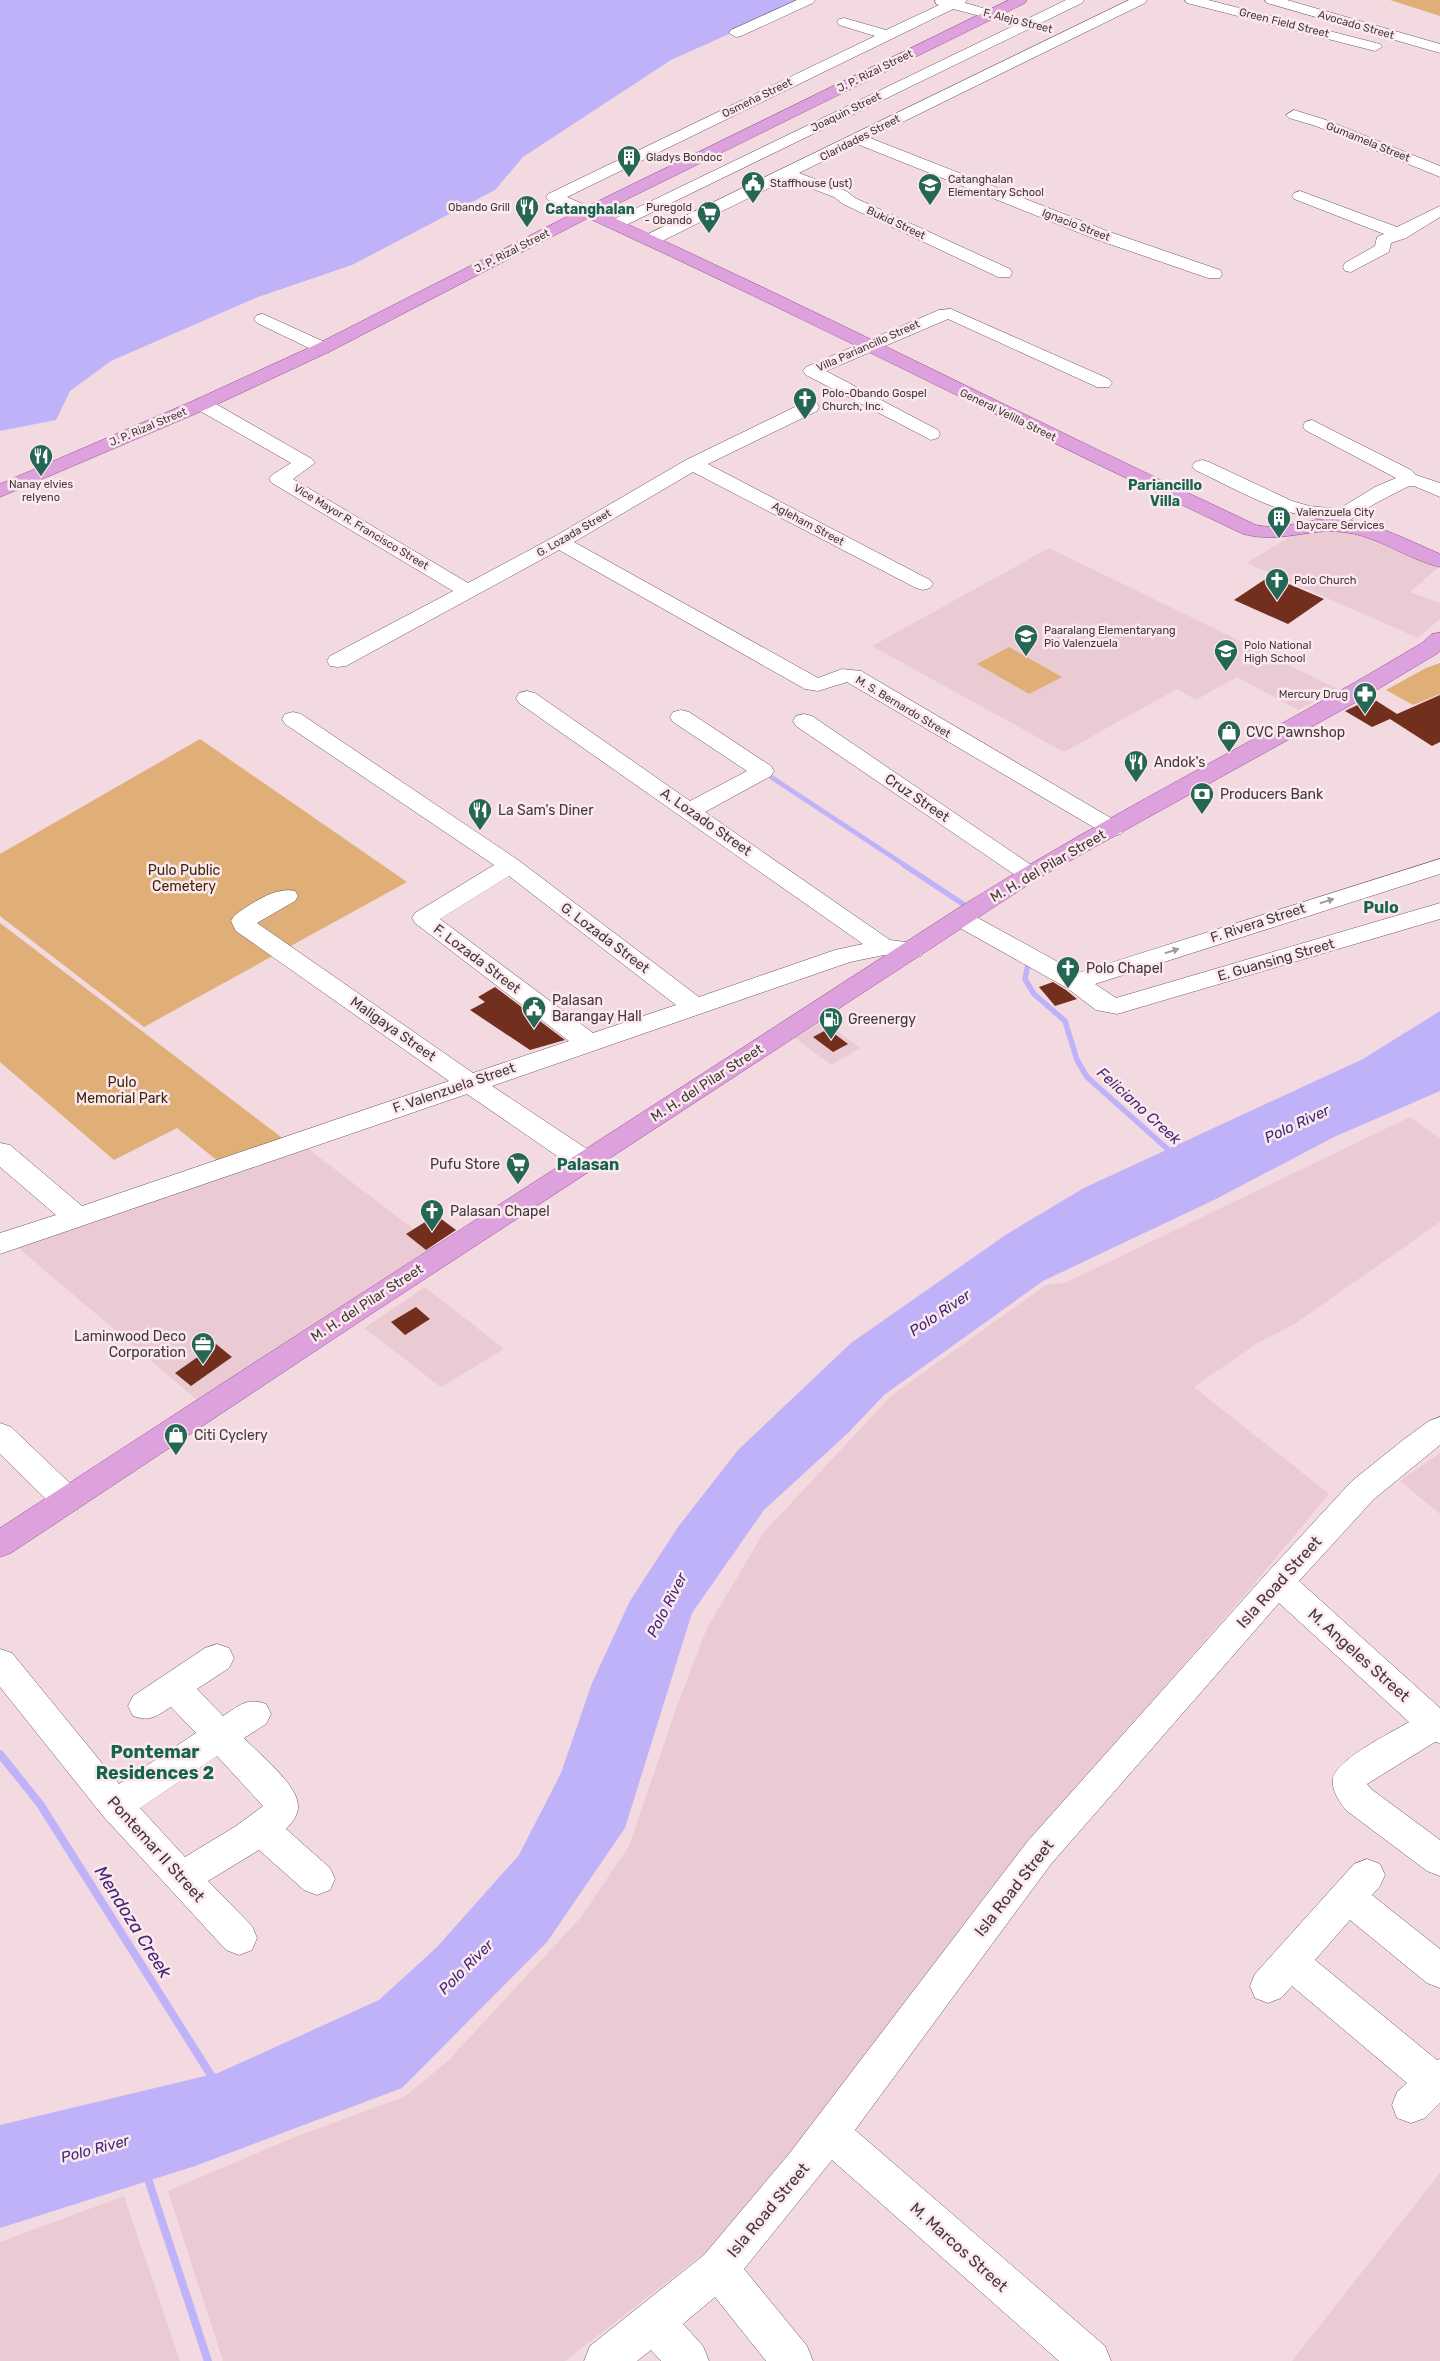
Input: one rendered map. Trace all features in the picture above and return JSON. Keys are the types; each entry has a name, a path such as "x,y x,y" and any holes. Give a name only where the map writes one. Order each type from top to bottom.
{"main road":[{"name":"J. P. Rizal Street","path":"0,491 202,404 323,348 588,212 1020,0"},
{"name":"General Velilla Street","path":"588,212 871,346 1129,475 1250,530 1268,534 1285,533 1335,520 1440,561"},
{"name":"M. H. del Pilar Street","path":"0,1544 355,1310 586,1162 898,948 960,918 1029,874 1113,829 1437,645"}],"street":[{"path":"736,33 808,0"},
{"name":"F. Alejo Street","path":"936,0 956,2 991,15 1070,34"},
{"name":"Joaquin Street","path":"616,224 1076,0"},
{"name":"Claridades Street","path":"650,240 1140,0"},
{"name":"Green Field Street","path":"1192,0 1375,47"},
{"name":"Avocado Street","path":"1272,0 1440,49"},
{"name":"Osmeña Street","path":"588,212 554,197 956,2"},
{"path":"844,22 887,35"},
{"name":"Ignacio Street","path":"760,97 832,120 864,136 983,187 1102,235 1214,274"},
{"name":"Gumamela Street","path":"1294,115 1321,123 1440,172"},
{"name":"Ignacio Street","path":"864,136 911,149"},
{"name":"Bukid Street","path":"788,174 840,194 849,201 1004,273"},
{"path":"1300,196 1400,234"},
{"path":"1351,267 1383,248 1383,241 1400,234 1440,211"},
{"name":"Villa Pariancillo Street","path":"931,434 812,371 938,315 951,314 1103,383"},
{"path":"263,319 323,348"},
{"name":"Vice Mayor R. Francisco Street","path":"202,404 305,464 279,479 468,591"},
{"name":"G. Lozada Street","path":"338,661 559,542 693,464 810,407"},
{"path":"1312,426 1404,474 1410,480 1440,491"},
{"name":"Agleham Street","path":"693,464 923,584"},
{"path":"1202,466 1285,505 1335,520 1400,482 1410,480"},
{"name":"M. S. Bernardo Street","path":"559,542 813,684 824,684 841,675 852,676 1113,829"},
{"name":"A. Lozado Street","path":"527,698 689,811 898,948"},
{"path":"681,717 763,771 689,811"},
{"name":"G. Lozada Street","path":"293,719 510,865 694,1006"},
{"name":"Cruz Street","path":"804,721 1029,874"},
{"name":"F. Lozada Street","path":"510,865 424,918 588,1042"},
{"name":"F. Rivera Street","path":"1076,982 1440,866"},
{"name":"Maligaya Street","path":"286,896 247,918 243,921 245,926 469,1083 586,1162"},
{"name":"E. Guansing Street","path":"1076,982 1100,1002 1111,1006 1122,1005 1440,911"},
{"path":"960,918 1076,982"},
{"name":"F. Valenzuela Street","path":"0,1244 844,956 898,948"},
{"path":"0,1152 77,1217"},
{"name":"Isla Road Street","path":"614,2358 653,2321 718,2269 803,2168 1039,1853 1278,1582 1363,1490 1440,1429"},
{"path":"0,1434 67,1500"},
{"name":"M. Angeles Street","path":"1278,1582 1438,1727"},
{"path":"145,1706 217,1658"},
{"name":"Pontemar II Street","path":"0,1663 115,1805 181,1878 239,1938"},
{"path":"174,1687 279,1798 281,1803 279,1814 261,1829 181,1878"},
{"path":"115,1805 254,1714"},
{"path":"1438,1727 1355,1773 1350,1778 1349,1785 1359,1800 1440,1860"},
{"path":"261,1829 317,1880"},
{"path":"1429,2088 1279,1974 1358,1886 1440,1971"},
{"name":"M. Marcos Street","path":"829,2132 1090,2361"},
{"path":"718,2269 792,2361"},
{"path":"653,2321 688,2361"}],"shaded area":[{"path":"1335,530 1359,534 1440,566 1410,592 1440,603 1440,619 1418,638 1247,563 1294,534"},
{"name":"Paaralang Elementaryang Pio Valenzuela","path":"1049,548 1338,689 1298,710 1237,677 1196,700 1177,689 1064,752 872,646"},
{"path":"824,1021 860,1048 831,1065 795,1038"},
{"path":"1410,1117 1440,1138 1440,1222 1296,1323 1256,1344 1194,1387 1329,1494 1254,1584 1052,1816 778,2183 707,2251 565,2361 223,2361 168,2191 295,2137 404,2097 447,2062 582,1916 629,1846 677,1706 707,1628 764,1532 892,1395 1046,1285 1064,1283 1084,1274"},
{"path":"307,1148 436,1246 197,1400 15,1245"},
{"path":"425,1287 504,1349 441,1387 364,1328"},
{"path":"1440,1453 1440,1514 1400,1481"},
{"path":"1440,2173 1440,2361 1292,2361"},
{"path":"124,2196 180,2361 0,2361 0,2242"}],"green space":[{"path":"1390,0 1440,0 1440,16"},
{"path":"1009,647 1062,677 1029,694 977,664"},
{"path":"1440,663 1440,694 1413,705 1386,690 1426,668"},
{"name":"Pulo Public Cemetery","path":"200,739 407,882 144,1027 0,916 0,854"},
{"name":"Pulo Memorial Park","path":"0,923 285,1140 219,1162 177,1128 114,1160 0,1062"}],"water":[{"path":"0,0 805,0 671,60 523,157 495,190 352,265 258,297 111,361 70,391 56,420 0,431"},
{"name":"Polo River","path":"1440,1011 1440,1091 1334,1137 1216,1199 1043,1281 884,1395 848,1433 764,1510 692,1613 625,1828 547,1942 402,2088 195,2166 0,2228 0,2125 218,2073 379,2000 437,1947 519,1855 561,1773 592,1683 630,1601 678,1527 738,1450 851,1343 1007,1234 1084,1188 1363,1059"}],"building":[{"name":"Polo Church","path":"1270,576 1324,599 1288,624 1234,600"},
{"path":"1440,695 1440,742 1432,746 1390,719 1372,727 1345,711 1372,698 1397,714"},
{"path":"1053,982 1077,999 1055,1006 1039,987"},
{"path":"495,987 565,1040 530,1050 470,1010 485,1002 478,997"},
{"name":"Greenergy","path":"828,1029 848,1044 833,1052 813,1037"},
{"name":"Palasan Chapel","path":"436,1215 456,1230 426,1250 406,1234"},
{"path":"416,1307 430,1319 405,1335 391,1322"},
{"name":"Laminwood Deco Corporation","path":"216,1344 232,1357 191,1386 175,1373"}],"waterway":[{"path":"771,777 906,866"},
{"path":"904,865 963,904"},
{"name":"Feliciano Creek","path":"1025,961 1028,964 1025,979 1034,994 1065,1021 1077,1060 1087,1077 1172,1153"},
{"name":"Mendoza Creek","path":"0,1754 40,1804 214,2080"},
{"path":"147,2176 208,2361"}],"place":[{"name":"Gladys Bondoc","path":"629,178"},
{"name":"Staffhouse (ust)","path":"753,204"},
{"name":"Catanghalan Elementary School","path":"930,206"},
{"name":"Obando Grill","path":"527,228"},
{"name":"Puregold - Obando","path":"709,234"},
{"name":"Polo-Obando Gospel Church, Inc.","path":"805,420"},
{"name":"Nanay elvies relyeno","path":"41,477"},
{"name":"Valenzuela City Daycare Services","path":"1279,539"},
{"name":"Polo Church","path":"1277,601"},
{"name":"Paaralang Elementaryang Pio Valenzuela","path":"1026,657"},
{"name":"Polo National High School","path":"1226,672"},
{"name":"Mercury Drug","path":"1365,715"},
{"name":"CVC Pawnshop","path":"1229,753"},
{"name":"Andok's","path":"1136,783"},
{"name":"Producers Bank","path":"1202,815"},
{"name":"La Sam's Diner","path":"480,831"},
{"name":"Polo Chapel","path":"1068,989"},
{"name":"Palasan Barangay Hall","path":"534,1029"},
{"name":"Greenergy","path":"831,1040"},
{"name":"Pufu Store","path":"518,1185"},
{"name":"Palasan Chapel","path":"432,1232"},
{"name":"Laminwood Deco Corporation","path":"203,1365"},
{"name":"Citi Cyclery","path":"176,1456"}],"district":[{"name":"Catanghalan","path":"590,209"},
{"name":"Pariancillo Villa","path":"1165,494"},
{"name":"Pulo","path":"1381,907"},
{"name":"Palasan","path":"588,1164"},
{"name":"Pontemar Residences 2","path":"155,1762"}]}
